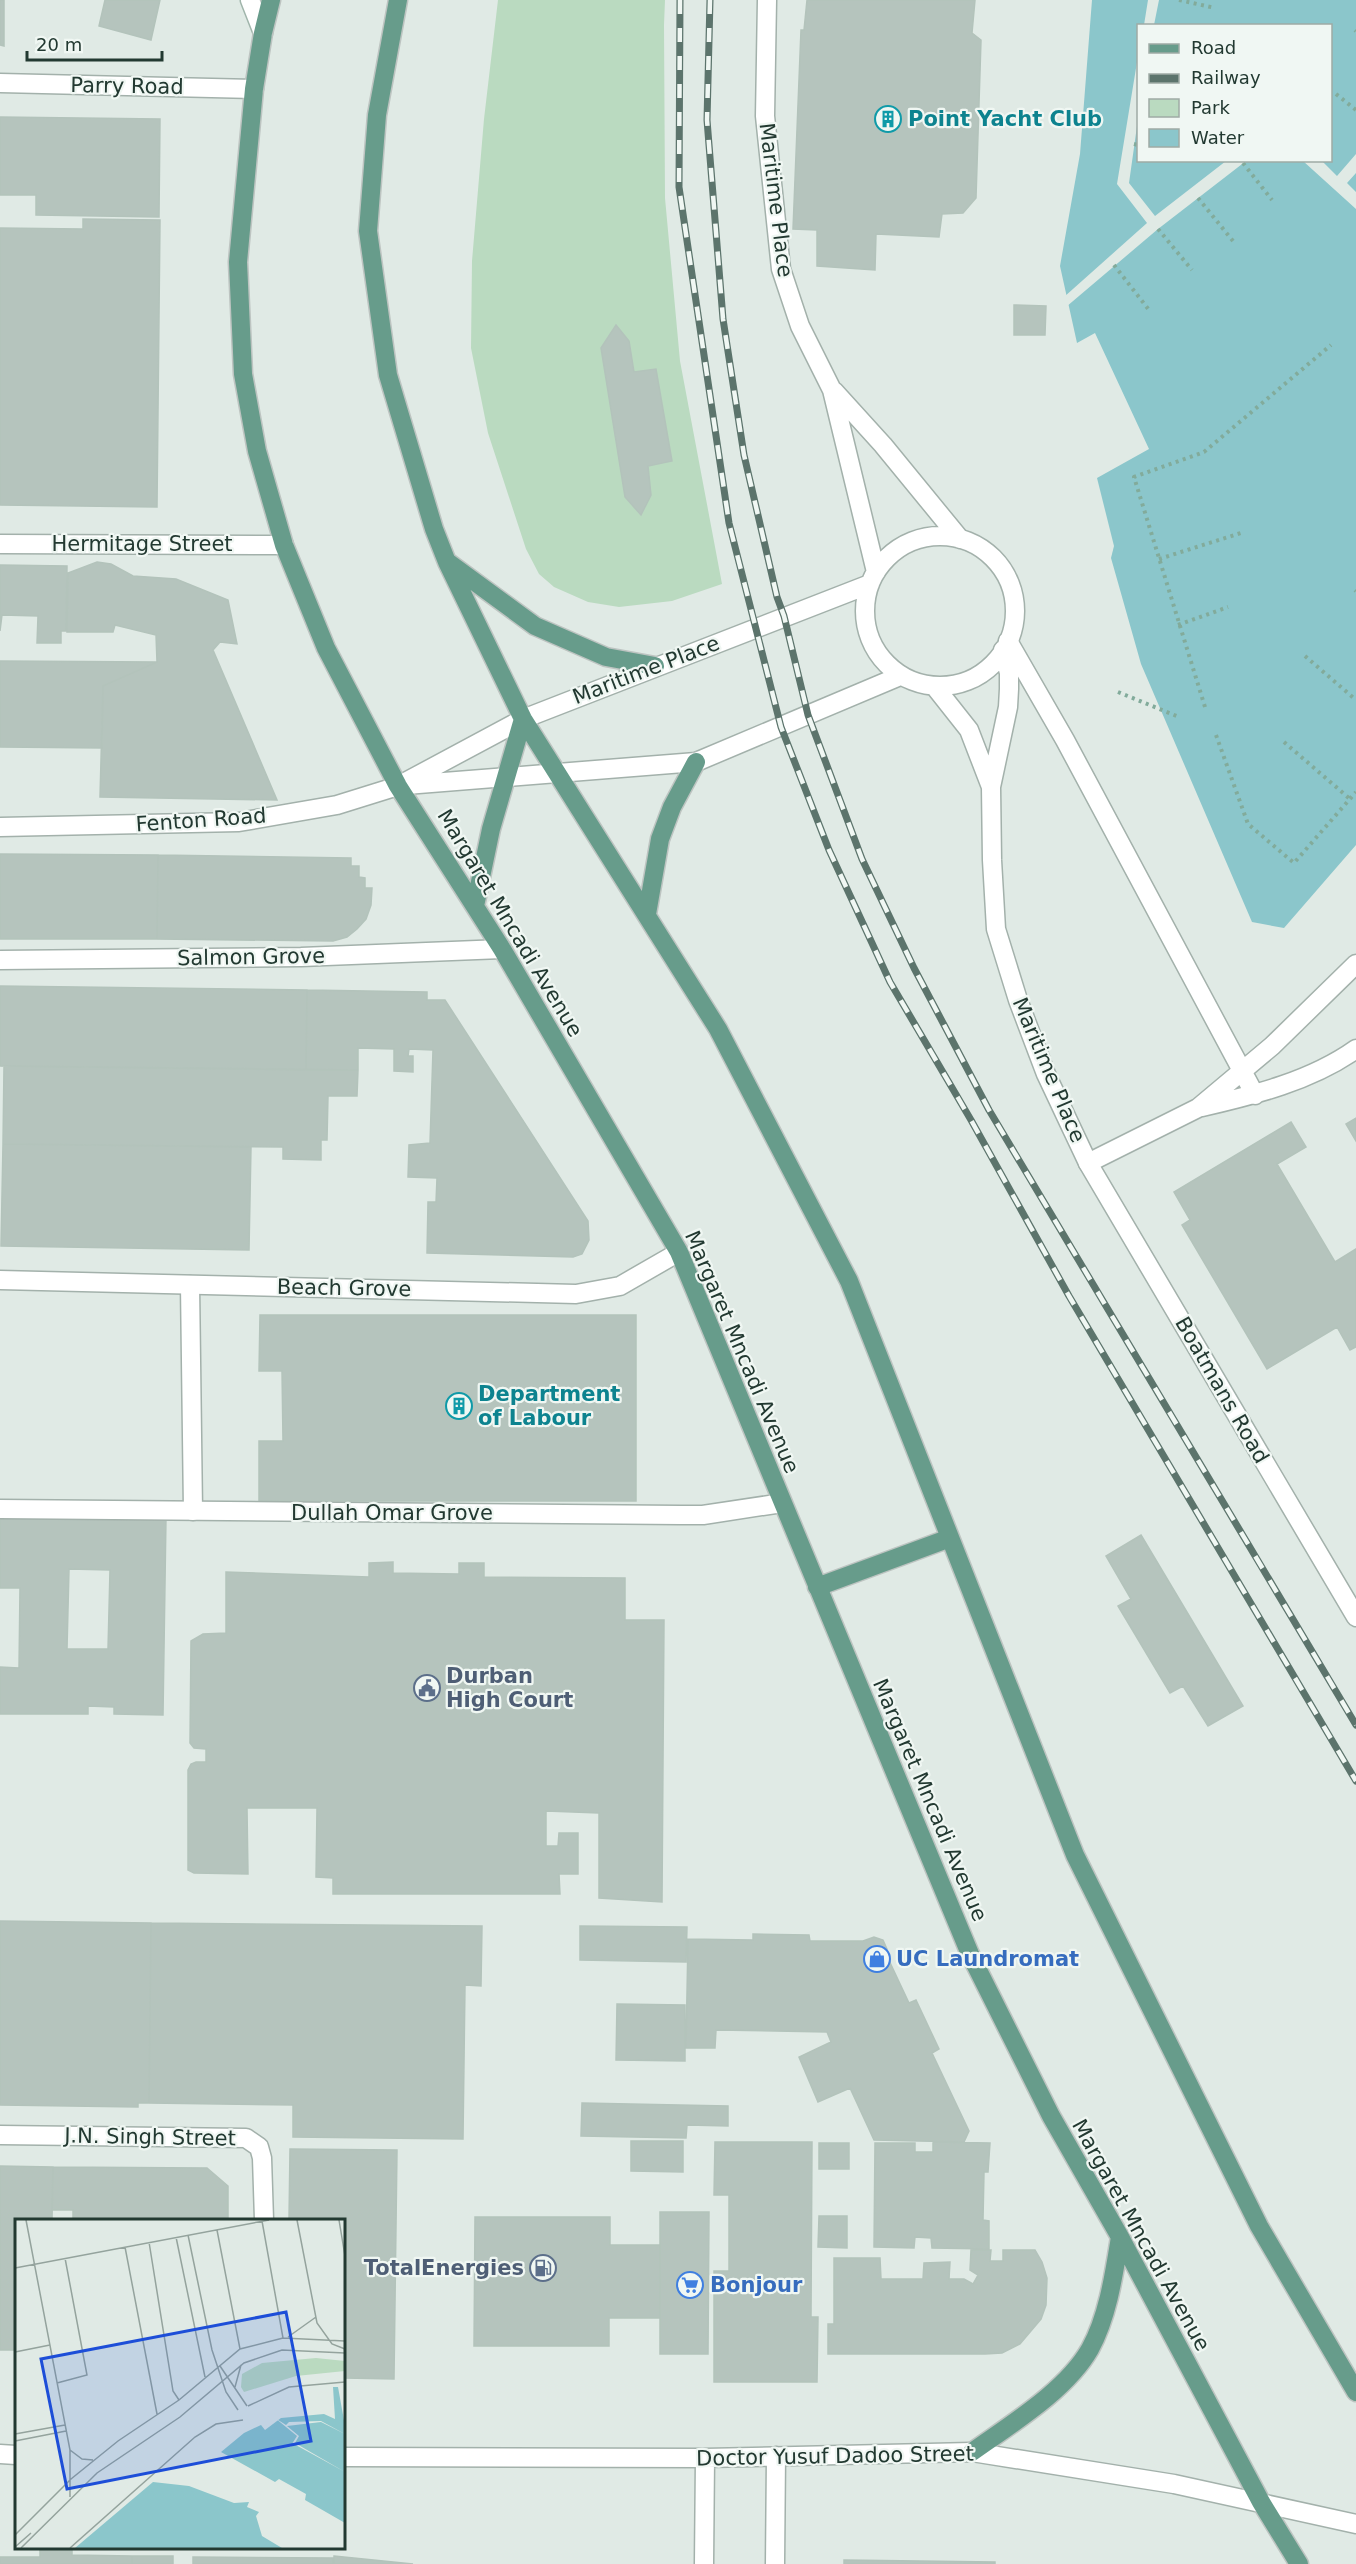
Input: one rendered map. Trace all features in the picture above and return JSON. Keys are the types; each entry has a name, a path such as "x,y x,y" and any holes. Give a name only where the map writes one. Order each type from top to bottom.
{"main road":[{"name":"Margaret Mncadi Avenue","path":"271,0 254,89 238,262 243,374 257,451 284,545 326,648 398,786 502,949 678,1252 970,1954 1051,2116 1120,2237 1261,2502 1299,2564"},
{"path":"398,0 377,115 368,231 388,375 434,529 447,562 523,719 560,773 718,1029 849,1281 1075,1855 1259,2226 1356,2392"},
{"path":"447,562 535,626 606,657 655,666"},
{"path":"476,906 491,829 523,719"},
{"path":"647,914 660,839 672,807 696,762"},
{"path":"817,1587 950,1538"},
{"path":"972,2452 1031,2409 1069,2376 1090,2348 1111,2290 1120,2237"}],"street":[{"path":"250,0 263,33"},
{"name":"Maritime Place","path":"398,786 523,719 873,578 832,390 800,326 781,269 765,116 767,0"},
{"name":"Parry Road","path":"0,83 254,89"},
{"name":"Maritime Place","path":"832,390 883,445 960,539"},
{"path":"942,536 960,539 979,547 994,559 1013,593 1014,613 1006,646 994,663 981,674 959,684 935,687 916,683 900,676 884,662 872,645 866,625 865,604 873,578 888,556 904,545 922,538 942,536"},
{"name":"Hermitage Street","path":"0,544 284,545"},
{"path":"1006,646 1065,740 1255,1095"},
{"name":"Maritime Place","path":"1006,646 1009,673 1008,707 991,787 996,930 1018,1000 1046,1074 1088,1163 1198,1108 1272,1046 1356,964"},
{"path":"398,786 696,762 900,676"},
{"name":"Maritime Place","path":"935,687 969,730 991,787"},
{"name":"Fenton Road","path":"0,827 239,822 337,805 398,786"},
{"name":"Salmon Grove","path":"0,960 301,957 502,949"},
{"path":"1198,1108 1255,1095 1319,1070 1356,1049"},
{"name":"Boatmans Road","path":"1088,1163 1356,1617"},
{"name":"Beach Grove","path":"0,1280 576,1294 620,1286 678,1252"},
{"path":"190,1285 193,1511"},
{"name":"Dullah Omar Grove","path":"0,1509 703,1515 782,1503"},
{"name":"J.N. Singh Street","path":"0,2135 246,2138 259,2147 262,2158 264,2219"},
{"name":"Doctor Yusuf Dadoo Street","path":"345,2457 705,2458 972,2452 1174,2484 1356,2524"},
{"path":"0,2454 15,2455"},
{"path":"775,2564 776,2456"},
{"path":"704,2564 705,2458"}],"path":[{"path":"1179,0 1215,8"},
{"path":"1336,94 1356,110"},
{"path":"1243,163 1272,200"},
{"path":"1198,198 1233,241"},
{"path":"1158,229 1192,270"},
{"path":"1114,265 1149,310"},
{"path":"1205,707 1134,477 1204,452 1331,345"},
{"path":"1159,559 1244,532"},
{"path":"1178,625 1228,607"},
{"path":"1305,656 1356,700"},
{"path":"1118,692 1179,717"},
{"path":"1216,735 1248,824 1294,863 1356,792"},
{"path":"1284,742 1350,799"}],"green space":[{"path":"498,0 665,0 665,198 680,361 722,584 672,601 619,607 588,602 554,587 539,574 526,549 488,433 471,348 472,261 484,119"}],"water":[{"path":"1092,0 1356,0 1356,845 1284,928 1252,922 1141,664 1111,558 1114,546 1097,478 1149,449 1095,333 1077,343 1060,266 1080,154"}],"pier":[{"path":"1148,0 1159,0 1154,24 1144,24"},
{"path":"1137,62 1137,126 1129,183 1155,216 1225,162 1245,162 1158,229 1066,307 1064,297 1147,223 1117,184"},
{"path":"1356,154 1356,173 1347,183 1356,192 1356,209 1304,162 1323,162 1337,176"}],"building":[{"path":"0,0 4,0 4,46 0,45"},
{"path":"105,0 160,0 151,40 99,26"},
{"name":"Point Yacht Club","path":"807,0 975,0 972,33 981,40 976,198 963,213 942,214 939,237 876,234 875,270 817,266 817,230 793,229 801,30 804,30"},
{"path":"0,117 160,119 159,217 36,215 36,195 0,195"},
{"path":"83,219 160,220 157,507 0,505 0,228 83,229"},
{"path":"1014,305 1046,306 1045,335 1014,335"},
{"path":"616,325 629,341 634,372 656,369 672,461 648,466 651,495 641,515 625,497 601,348"},
{"path":"97,562 111,564 133,576 176,579 228,600 237,644 220,642 213,650 277,800 100,797 103,686 157,662 156,635 115,625 113,632 67,632 68,573"},
{"path":"0,565 67,566 66,631 61,631 61,643 37,643 38,616 2,615 0,631"},
{"path":"0,661 157,662 103,686 102,748 0,747"},
{"path":"0,854 158,855 157,939 0,939"},
{"path":"158,855 351,858 351,866 359,866 359,877 365,878 365,888 372,888 371,905 366,919 357,929 347,937 333,941 157,939"},
{"path":"0,986 307,990 306,1070 0,1066"},
{"path":"307,990 427,992 427,1000 445,1000 588,1221 589,1240 582,1254 573,1257 427,1253 428,1202 436,1202 437,1178 408,1177 409,1145 430,1143 433,1050 409,1049 408,1056 413,1056 413,1072 394,1071 394,1049 358,1048 358,1070 306,1070"},
{"path":"4,1066 358,1070 357,1096 328,1096 327,1140 321,1140 321,1160 283,1159 283,1147 3,1144"},
{"path":"1356,1118 1356,1141 1346,1124"},
{"path":"1291,1122 1306,1147 1277,1164 1335,1262 1356,1249 1356,1347 1350,1350 1337,1327 1267,1369 1182,1225 1190,1220 1174,1192"},
{"path":"3,1144 251,1147 249,1250 1,1246"},
{"name":"Department of Labour","path":"260,1315 636,1315 636,1501 259,1501 259,1441 283,1441 282,1371 259,1371"},
{"path":"0,1515 166,1517 163,1715 114,1714 114,1707 88,1706 88,1714 0,1714 0,1667 19,1668 20,1588 0,1588","holes":["69,1569 110,1570 108,1649 67,1649"]},
{"path":"1141,1535 1243,1706 1208,1726 1183,1686 1170,1693 1118,1606 1131,1599 1106,1556"},
{"name":"Durban High Court","path":"393,1562 393,1573 459,1574 459,1563 484,1563 484,1577 625,1578 625,1620 664,1620 662,1902 599,1898 599,1813 546,1811 546,1846 558,1846 559,1833 578,1833 578,1874 559,1874 560,1894 333,1894 333,1878 316,1877 317,1808 247,1808 248,1874 194,1873 188,1870 188,1770 191,1764 206,1762 206,1749 194,1748 190,1743 191,1641 203,1634 226,1633 226,1572 369,1577 369,1563"},
{"path":"0,1921 151,1923 149,2103 138,2103 138,2107 0,2105"},
{"path":"151,1923 482,1926 481,1986 465,1985 463,2139 293,2137 293,2105 149,2103"},
{"path":"580,1926 687,1927 686,1962 580,1960"},
{"path":"753,1934 809,1935 810,1941 863,1941 874,1937 883,1940 887,1949 886,1954 909,2003 916,2000 939,2049 932,2053 969,2131 964,2142 874,2140 850,2088 818,2102 799,2057 831,2042 827,2032 716,2030 715,2048 686,2048 688,1939 753,1940"},
{"path":"617,2004 685,2005 685,2061 616,2060"},
{"path":"582,2103 728,2106 728,2126 687,2125 686,2138 581,2136"},
{"path":"631,2141 683,2141 683,2172 631,2171"},
{"path":"715,2142 812,2142 811,2317 818,2317 817,2382 714,2382 714,2271 729,2271 729,2195 714,2195"},
{"path":"933,2142 990,2143 988,2172 984,2172 983,2220 989,2221 989,2249 932,2248 931,2238 915,2237 914,2248 874,2247 875,2143 915,2143 915,2152 933,2152"},
{"path":"819,2143 849,2143 849,2169 819,2169"},
{"path":"290,2149 397,2150 394,2379 345,2378 345,2219 289,2219"},
{"path":"0,2166 53,2167 52,2219 15,2219 15,2350 0,2350"},
{"path":"53,2167 207,2168 228,2186 228,2219 73,2219 73,2210 52,2210"},
{"path":"660,2212 709,2212 708,2354 660,2354"},
{"path":"819,2216 847,2216 847,2248 818,2247"},
{"path":"475,2217 610,2217 610,2245 660,2245 660,2318 609,2318 609,2346 474,2346"},
{"path":"971,2250 991,2250 990,2261 1003,2261 1003,2250 1035,2250 1042,2262 1047,2278 1046,2305 1041,2319 1020,2344 1002,2353 985,2354 828,2354 828,2324 834,2324 834,2258 880,2258 881,2279 923,2279 924,2263 950,2262 949,2279 964,2279 973,2284 978,2275 970,2270"},
{"path":"40,2549 72,2549 72,2555 132,2556 132,2564 0,2564 0,2557 40,2557"},
{"path":"132,2556 173,2556 173,2564 132,2564"},
{"path":"334,2556 413,2564 334,2564"},
{"path":"193,2557 333,2558 333,2564 193,2564"},
{"path":"844,2560 995,2562 995,2564 844,2564"}],"railway":[{"path":"680,0 679,187 729,523 781,727 829,850 890,982 971,1120 1069,1296 1356,1781"},
{"path":"710,0 707,120 723,319 744,455 777,597 784,616 808,715 862,859 914,968 989,1110 1356,1725"}],"place":[{"name":"Point Yacht Club","path":"888,119"},
{"name":"Department of Labour","path":"459,1406"},
{"name":"Durban High Court","path":"427,1688"},
{"name":"UC Laundromat","path":"877,1959"},
{"name":"TotalEnergies","path":"543,2268"},
{"name":"Bonjour","path":"690,2285"}]}
